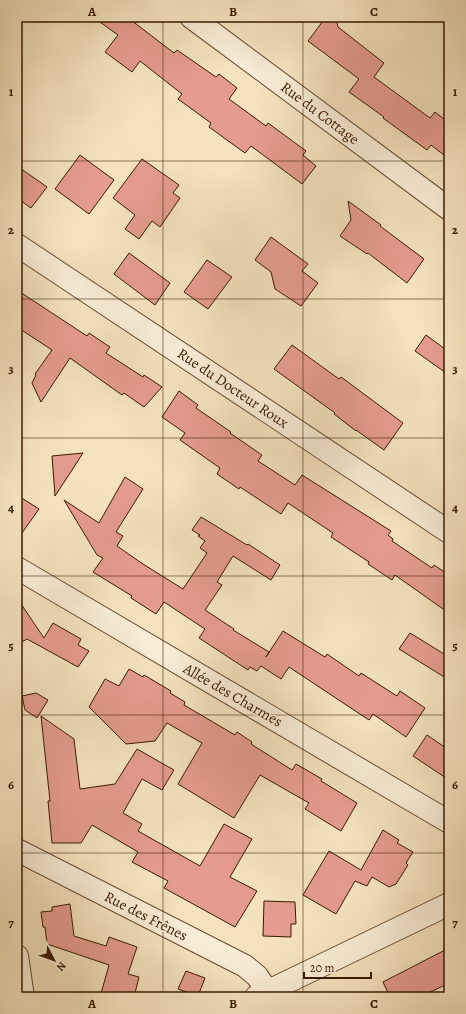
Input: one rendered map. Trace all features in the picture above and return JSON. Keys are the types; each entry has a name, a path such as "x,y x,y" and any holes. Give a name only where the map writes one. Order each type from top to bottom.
{"street":[{"name":"Rue du Cottage","path":"191,17 449,208"},
{"name":"Rue du Docteur Roux","path":"17,245 449,532"},
{"name":"Allée des Charmes","path":"17,568 449,822"},
{"name":"Rue des Frênes","path":"17,850 245,966 257,976 261,994"},
{"path":"261,994 449,904"},
{"path":"17,956 23,997"}],"building":[{"path":"93,17 127,17 174,53 177,50 216,77 219,74 237,88 229,99 266,126 268,123 306,151 303,155 316,166 302,184 251,146 245,153 209,127 211,123 178,99 182,94 140,61 132,72 105,52 118,35"},
{"path":"326,17 330,17 337,22 338,27 384,63 374,77 430,118 435,112 449,123 449,159 431,145 427,150 349,92 359,79 308,41"},
{"path":"80,155 114,180 89,214 55,189"},
{"path":"142,159 179,185 173,193 180,198 160,227 152,221 139,239 125,229 135,215 113,198"},
{"path":"17,166 47,187 31,208 17,198"},
{"path":"348,201 424,259 407,283 368,253 367,254 340,236 351,220"},
{"path":"271,237 308,264 302,271 318,283 301,306 275,289 271,272 255,260"},
{"path":"129,253 170,283 155,305 114,274"},
{"path":"207,260 232,277 208,309 184,292"},
{"path":"17,290 87,336 89,333 110,347 106,353 143,377 144,375 162,387 144,407 124,393 122,395 70,358 41,402 32,383 36,375 35,374 52,350 17,327"},
{"path":"426,335 449,352 449,375 415,351"},
{"path":"292,345 339,379 341,377 403,423 384,450 356,431 334,414 335,413 274,369"},
{"path":"179,391 198,405 196,408 262,455 258,461 295,485 302,475 391,531 388,535 393,539 392,541 432,568 434,565 449,575 449,600 443,609 395,575 392,580 368,564 369,562 331,537 333,533 288,503 281,514 217,474 220,468 180,440 185,433 162,417"},
{"path":"83,453 74,467 55,496 52,456"},
{"path":"125,477 143,489 116,532 123,536 117,546 183,589 207,553 200,548 205,541 198,536 200,535 192,530 201,517 247,545 248,544 280,565 271,580 233,556 217,582 222,585 205,610 234,629 233,630 269,652 266,657 283,631 325,657 327,654 359,676 361,673 397,696 400,691 425,708 406,737 373,714 369,720 289,667 281,679 261,666 257,671 250,667 248,670 199,638 205,629 164,602 156,614 131,598 132,596 93,572 103,558 97,555 64,500 99,523"},
{"path":"17,495 39,509 17,540"},
{"path":"17,598 44,638 53,623 81,639 78,645 89,651 78,667 27,639 17,645"},
{"path":"410,633 449,657 449,680 399,649"},
{"path":"129,669 143,677 144,675 171,691 170,693 185,702 184,705 235,735 237,732 252,742 251,744 292,770 296,764 322,779 321,781 357,803 341,831 305,809 309,803 260,775 234,818 178,784 202,743 167,723 155,741 126,744 89,707 105,679 119,686"},
{"path":"36,693 48,700 37,718 25,710 22,696"},
{"path":"41,716 74,739 80,789 115,784 137,749 174,770 162,790 142,779 123,813 142,824 138,831 200,866 224,824 252,839 230,877 257,891 235,927 164,888 168,881 132,862 138,852 92,825 81,843 52,843 48,801 50,801"},
{"path":"427,735 449,750 449,780 413,756"},
{"path":"383,830 399,840 397,843 413,852 406,863 408,865 396,884 389,887 372,877 367,886 355,881 336,914 303,895 329,851 361,870"},
{"path":"264,901 295,902 296,924 291,924 291,937 263,936"},
{"path":"70,904 74,936 106,946 109,937 137,947 128,974 139,977 134,997 100,997 109,965 47,944 41,912 52,911 52,907"},
{"path":"449,948 449,983 420,997 390,997 383,982"},
{"path":"186,971 205,978 198,996 178,989"}]}
